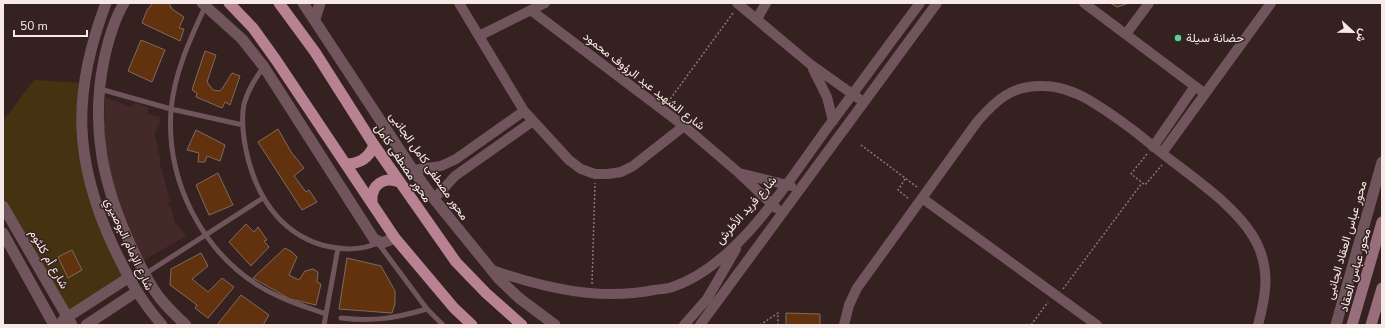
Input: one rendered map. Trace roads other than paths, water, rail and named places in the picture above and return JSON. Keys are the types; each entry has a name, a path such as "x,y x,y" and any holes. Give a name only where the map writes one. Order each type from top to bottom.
{"main road":[{"path":"230,3 258,34 372,201 395,238 454,308 472,325"},
{"name":"محور مصطفى كامل","path":"279,3 315,52 374,145 456,262 486,293 522,325"},
{"path":"346,164 358,163 363,160 368,156 374,145"},
{"path":"372,201 373,189 377,184 387,179 399,182"},
{"name":"محور عباس العقاد","path":"1352,325 1382,222"},
{"path":"1371,325 1382,288"}],"street":[{"name":"شارع الإمام البوصيري","path":"106,3 93,38 84,77 81,107 82,137 86,167 93,196 104,225 128,278 136,292 162,325"},
{"name":"شارع الإمام البوصيري","path":"124,3 107,45 99,88 98,135 103,167 118,218 145,275 158,296 186,325"},
{"name":"محور مصطفى كامل الجانبى","path":"303,3 315,19 413,170 434,199 492,270 519,298 555,325"},
{"path":"315,19 320,3"},
{"path":"459,3 524,111 569,160 581,169 596,174 615,173 633,166 684,126"},
{"path":"479,36 532,11 545,3"},
{"path":"757,19 766,3"},
{"path":"911,15 912,3"},
{"name":"شارع فريد الأطرش","path":"492,270 544,286 592,295 634,294 675,286 712,267 741,240 787,184 920,3"},
{"path":"700,325 937,3"},
{"path":"1084,3 1204,93"},
{"path":"1126,34 1149,3"},
{"path":"1161,152 1271,3"},
{"path":"204,4 242,39 264,66 354,210 374,239 378,243 384,243 395,238"},
{"path":"738,4 810,64 864,102"},
{"name":"شارع الشهيد عبد الرؤوف محمود","path":"532,11 684,126 739,173 776,208 786,208"},
{"path":"810,64 817,74 828,97 833,121"},
{"path":"844,325 849,305 857,288 977,122 993,103 1007,94 1024,87 1043,86 1063,88 1089,100 1161,152 1226,204 1250,232 1259,248 1264,264 1266,282 1265,300 1258,325"},
{"path":"1161,152 1195,86"},
{"path":"413,170 441,166 456,159 524,111"},
{"path":"434,199 455,176 533,121"},
{"name":"محور عباس العقاد الجانبى","path":"1336,325 1382,162"},
{"name":"شارع الشهيد عبد الرؤوف محمود","path":"739,173 787,184"},
{"path":"787,184 792,187 796,195"},
{"path":"922,199 1097,325"},
{"name":"شارع أم كلثوم","path":"3,206 70,321"},
{"path":"17,229 4,238 54,325"},
{"path":"684,325 707,300 741,240"},
{"path":"58,325 70,321 128,278"},
{"path":"86,325 136,292"}],"lane":[{"path":"204,4 178,73 171,109 171,142 177,175 188,206 205,234 220,254 239,271 259,286 281,298 326,314"},
{"path":"264,66 252,84 248,94 242,125 249,163 263,198 277,217 295,232 316,243 338,248 358,249 378,243 427,309 443,325"},
{"path":"99,88 171,109 242,125"},
{"path":"145,275 205,234 263,198"},
{"path":"324,325 338,248"},
{"path":"341,318 364,321 387,320 427,309"}],"place":[{"name":"حضانة سيلة","path":"1178,38"}]}
